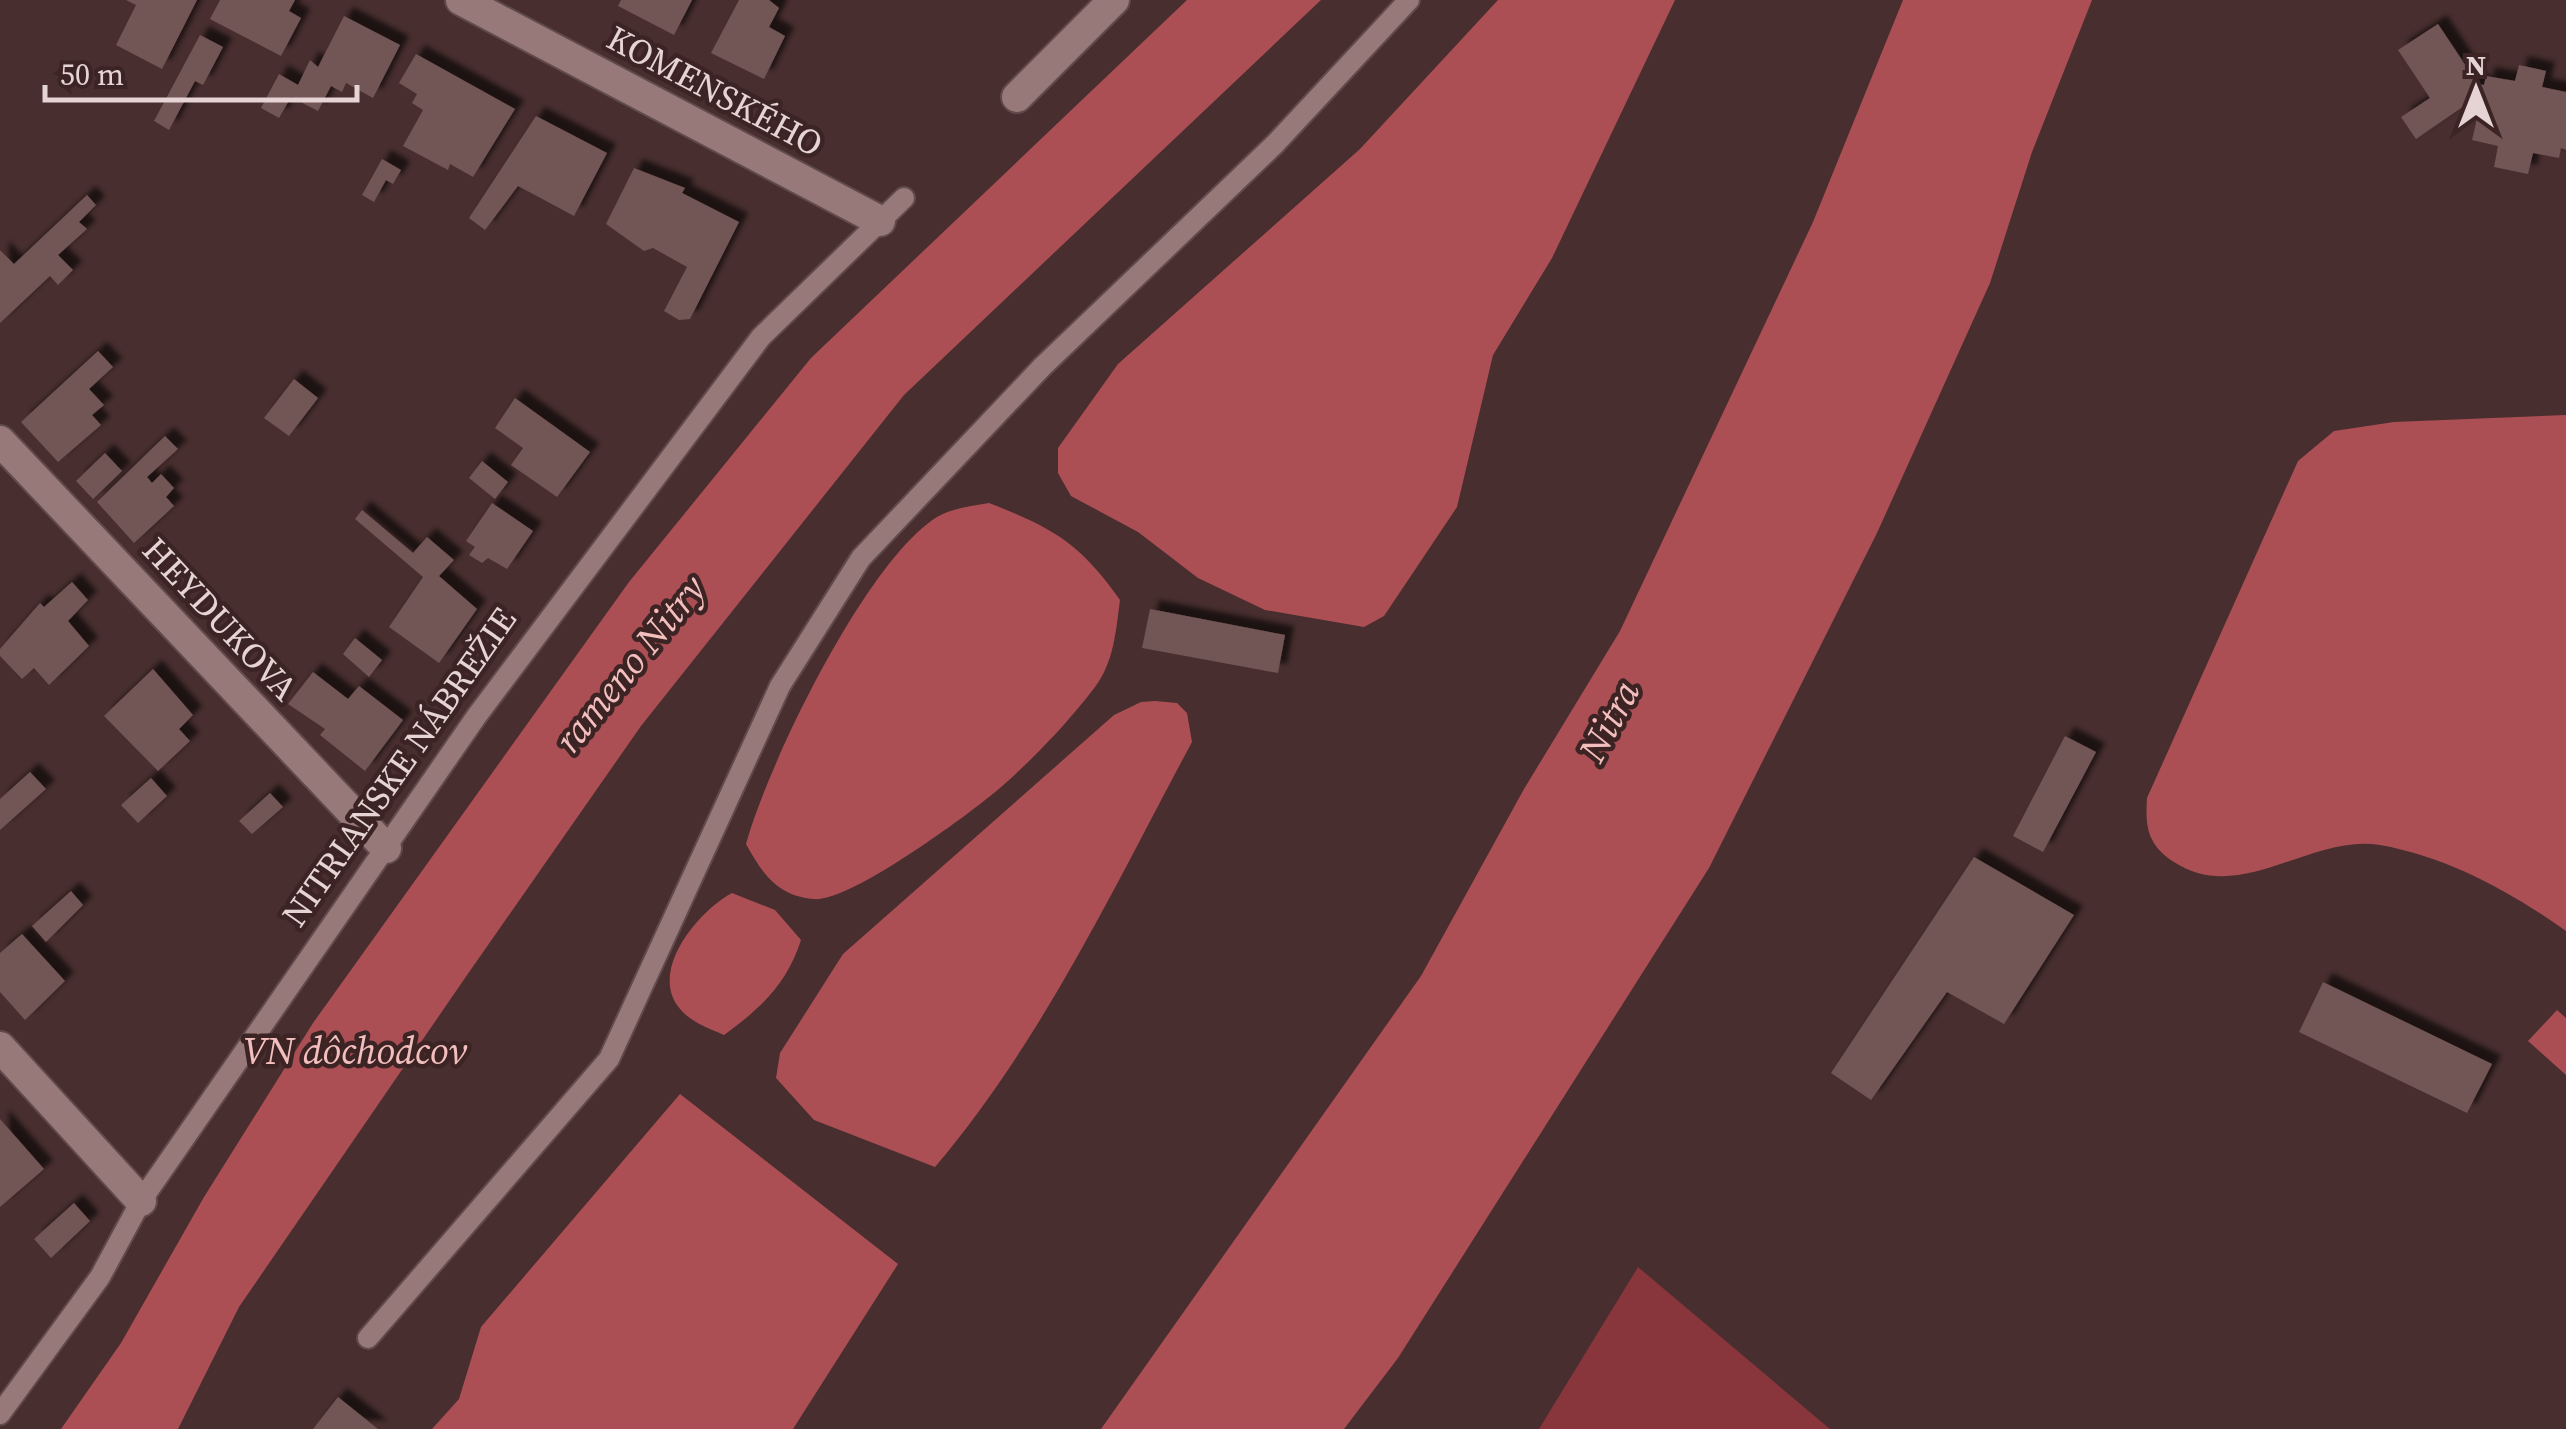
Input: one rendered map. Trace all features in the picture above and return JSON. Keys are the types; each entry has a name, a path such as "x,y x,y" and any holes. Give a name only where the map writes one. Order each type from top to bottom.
{"street":[{"name":"KOMENSKÉHO","path":"461,0 880,221"},
{"path":"1017,97 1114,0"},
{"name":"HEYDUKOVA","path":"0,440 386,848"},
{"path":"0,1048 141,1201"}],"lane":[{"path":"368,1338 609,1059 780,686 861,558 1042,367 1275,144 1408,0"},
{"name":"NITRIANSKE NÁBREŽIE","path":"0,1414 100,1278 141,1201 476,718 761,338 904,198"}],"shaded area":[{"path":"2557,1010 2566,1018 2566,1075 2528,1041"},
{"path":"1638,1267 1830,1429 1539,1429"}],"water":[{"name":"VN dôchodcov","path":"1187,0 1321,0 904,395 641,726 239,1307 178,1429 61,1429 121,1343 204,1197 313,1023 629,582 811,358"},
{"path":"1498,0 1675,0 1552,258 1493,355 1457,507 1384,616 1364,627 1265,610 1198,578 1138,532 1071,496 1058,473 1058,448 1118,364 1360,149"},
{"name":"Nitra","path":"1903,0 2092,0 2032,152 1990,283 1877,533 1709,868 1398,1358 1344,1429 1101,1429 1421,976 1524,789 1620,631 1813,222"},
{"path":"2566,415 2566,931 2478,878 2430,858 2380,845 2328,849 2250,873 2224,876 2199,873 2165,856 2150,835 2147,798 2298,461 2334,431 2394,422"},
{"path":"989,503 1064,540 1092,564 1120,600 1113,645 1101,677 1072,716 1017,772 929,841 876,875 829,897 800,897 780,888 746,844 775,765 823,667 880,575 909,540 943,514"},
{"path":"1141,702 1177,703 1187,713 1192,742 1043,1015 974,1119 935,1167 814,1120 776,1078 780,1053 843,954 1114,715"},
{"path":"732,893 775,910 801,940 780,983 724,1035 682,1011 671,990 670,974 683,941 694,926"},
{"path":"680,1094 898,1264 793,1429 432,1429 459,1399 481,1327"}],"building":[{"path":"126,0 197,0 162,69 116,45 136,5"},
{"path":"220,0 295,0 289,11 301,18 281,56 210,19"},
{"path":"621,0 692,0 674,35 618,6"},
{"path":"739,0 769,0 779,8 769,27 785,36 764,79 711,53"},
{"path":"344,16 400,45 373,98 346,83 342,92 331,86 318,111 291,97 279,118 261,108 279,74 298,85 310,60 318,67"},
{"path":"2438,24 2478,84 2484,85 2486,76 2515,81 2519,65 2546,71 2542,87 2566,92 2566,150 2561,148 2559,158 2533,153 2528,174 2494,167 2498,146 2472,140 2479,110 2464,106 2416,139 2401,117 2430,98 2398,50"},
{"path":"200,35 223,47 203,85 195,81 169,130 154,121"},
{"path":"416,54 515,109 473,177 450,164 448,170 403,146 423,110 412,103 417,94 399,83"},
{"path":"536,116 607,153 574,216 518,186 485,230 469,218"},
{"path":"382,159 401,170 393,184 386,180 374,202 362,195"},
{"path":"634,168 685,188 682,193 739,222 690,319 679,320 664,311 687,267 653,248 644,251 606,224"},
{"path":"87,195 96,205 79,222 87,229 58,255 73,270 58,285 50,276 0,323 0,250 14,264"},
{"path":"98,351 113,367 89,389 104,405 92,415 101,425 58,462 21,422"},
{"path":"294,379 318,398 289,436 264,418"},
{"path":"515,398 590,452 557,497 511,465 523,448 495,428"},
{"path":"165,436 178,449 147,477 152,483 161,474 174,488 166,497 174,506 134,543 97,502"},
{"path":"105,453 122,471 93,499 76,481"},
{"path":"482,461 508,482 495,499 469,478"},
{"path":"492,503 533,531 507,569 488,558 482,563 469,555 475,547 466,541"},
{"path":"362,510 413,553 427,537 454,560 439,576 477,609 439,663 389,627 423,577 355,519"},
{"path":"72,582 88,600 68,621 89,646 49,685 34,668 22,679 0,656 0,649 40,603 44,607"},
{"path":"1150,609 1285,635 1278,673 1142,648"},
{"path":"355,638 382,660 369,677 343,654"},
{"path":"153,669 193,715 179,729 190,741 158,771 104,716"},
{"path":"313,672 348,699 359,686 403,720 365,771 320,735 325,729 288,704"},
{"path":"2065,736 2096,752 2043,852 2013,836"},
{"path":"30,772 46,789 0,830 0,799"},
{"path":"151,778 167,796 138,823 121,805"},
{"path":"270,793 283,807 252,834 239,821"},
{"path":"1974,857 2074,915 2004,1024 1947,992 1871,1100 1831,1073"},
{"path":"71,891 83,905 46,942 32,926"},
{"path":"22,934 65,981 25,1020 0,992 0,953"},
{"path":"2323,982 2492,1064 2467,1113 2299,1032"},
{"path":"0,1119 44,1169 0,1207"},
{"path":"74,1203 90,1221 51,1258 34,1239"},
{"path":"338,1397 378,1429 313,1429"}],"water label":[{"name":"rameno Nitry","path":"630,664"}]}
